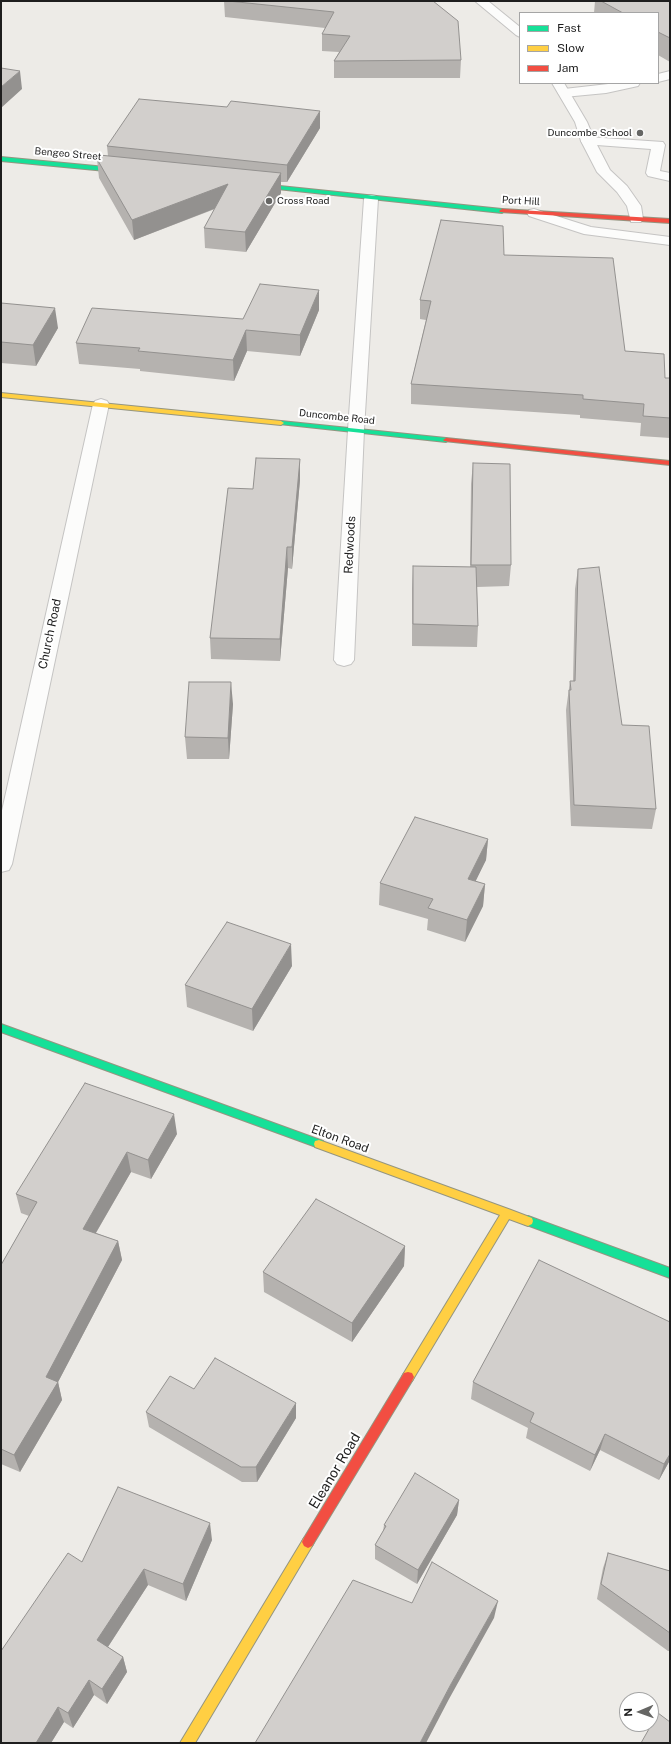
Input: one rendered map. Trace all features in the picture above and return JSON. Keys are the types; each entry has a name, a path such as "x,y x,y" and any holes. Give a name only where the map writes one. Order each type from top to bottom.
{"street":[{"path":"481,1 519,32"},
{"path":"659,78 670,75"},
{"path":"561,88 606,89 629,84"},
{"path":"561,88 581,122 588,141 604,172 622,189 634,206 636,219"},
{"path":"588,141 658,145 653,173 670,176"},
{"name":"Bengeo Street","path":"1,159 136,172"},
{"path":"245,184 371,199 356,430"},
{"name":"Port Hill","path":"371,199 472,209 670,221"},
{"path":"534,213 589,231 670,241"},
{"name":"Duncombe Road","path":"1,395 356,430 670,464"},
{"name":"Church Road","path":"1,864 101,404"},
{"name":"Redwoods","path":"344,660 356,430"},
{"name":"Elton Road","path":"1,1028 670,1273"},
{"name":"Eleanor Road","path":"187,1743 507,1213"}],"building":[{"path":"228,1 433,1 458,21 461,60 334,61 350,36 322,34 334,12"},
{"path":"601,1 670,1 670,38 659,32 659,12 621,12"},
{"path":"1,68 20,71 1,87"},
{"path":"139,99 227,107 231,101 320,111 287,165 107,146"},
{"path":"99,155 281,173 245,232 204,228 228,184 132,220 97,159"},
{"path":"441,220 503,226 504,255 613,258 625,351 664,354 665,378 670,378 670,418 643,416 644,404 583,399 583,395 411,384 431,301 420,300"},
{"path":"260,284 319,290 300,335 246,330 233,360 138,351 140,348 76,343 92,308 243,319"},
{"path":"1,303 55,308 33,345 1,342"},
{"path":"256,458 300,459 292,547 287,547 280,639 210,638 228,488 253,489"},
{"path":"473,463 510,464 511,565 471,565"},
{"path":"413,566 476,567 478,626 413,624"},
{"path":"599,567 622,725 649,726 656,809 574,805 569,690 571,690 570,681 575,681 578,569"},
{"path":"189,682 231,682 228,738 185,737"},
{"path":"415,817 488,839 468,879 485,884 467,920 428,908 433,899 380,883"},
{"path":"227,922 291,944 252,1009 185,985"},
{"path":"85,1083 174,1114 148,1160 127,1152 83,1229 118,1241 46,1377 58,1382 14,1455 1,1449 1,1265 37,1202 16,1194"},
{"path":"316,1199 405,1246 352,1323 263,1272"},
{"path":"539,1260 670,1322 670,1454 664,1464 605,1434 595,1455 530,1422 534,1413 473,1382"},
{"path":"215,1358 296,1403 256,1467 241,1467 146,1412 170,1376 194,1389"},
{"path":"415,1473 459,1500 418,1570 375,1545 386,1526 384,1525"},
{"path":"118,1487 210,1523 183,1584 144,1569 97,1640 123,1657 102,1689 89,1680 68,1713 58,1707 36,1743 1,1743 1,1651 68,1553 82,1562"},
{"path":"608,1553 670,1571 670,1633 601,1584"},
{"path":"432,1562 498,1601 451,1684 420,1743 255,1743 353,1580 412,1603"},
{"path":"659,1714 670,1722 670,1743 641,1743 647,1732 659,1732"}],"traffic: fast":[{"path":"1,159 127,171"},
{"path":"251,185 502,211"},
{"path":"281,423 446,440"},
{"path":"1,1028 319,1144"},
{"path":"528,1221 670,1273"}],"traffic: slow":[{"path":"1,395 281,423"},
{"path":"319,1144 528,1221"},
{"path":"408,1377 507,1213"},
{"path":"187,1743 308,1542"}],"traffic: jam":[{"path":"502,211 670,221"},
{"path":"446,440 670,463"},
{"path":"308,1542 408,1377"}],"place":[{"name":"Duncombe School","path":"640,133"},
{"name":"Cross Road","path":"269,201"}]}
